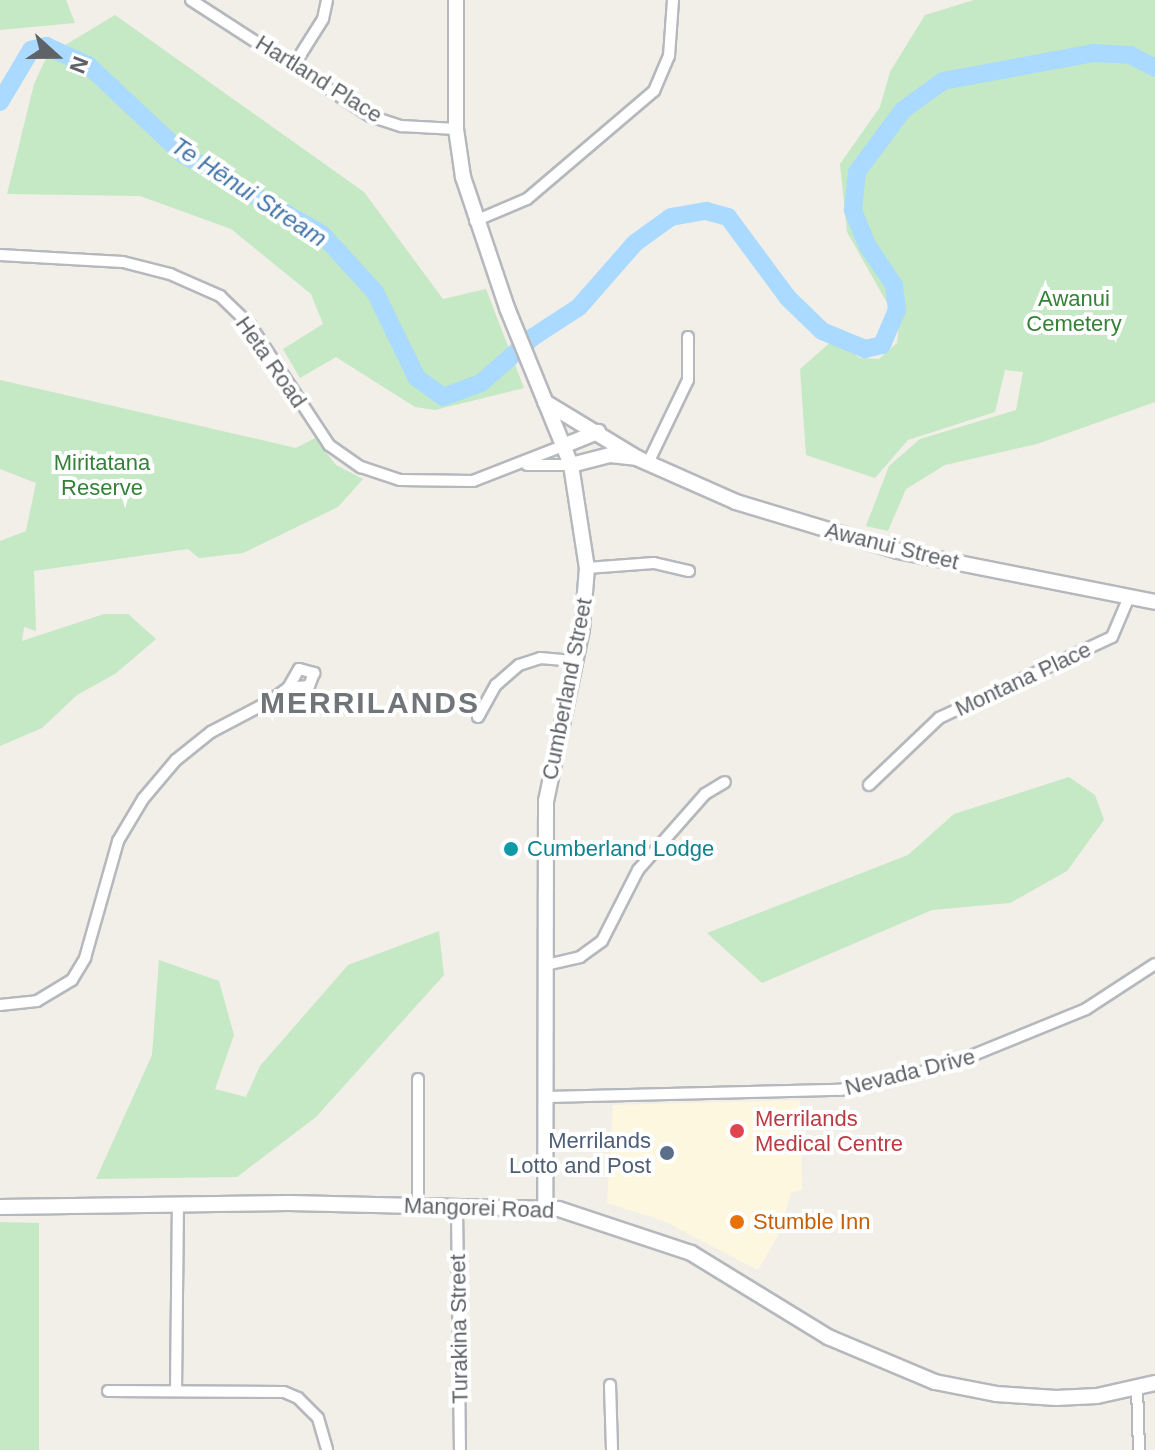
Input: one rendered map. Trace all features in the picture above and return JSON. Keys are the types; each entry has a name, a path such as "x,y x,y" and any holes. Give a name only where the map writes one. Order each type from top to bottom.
{"main road":[{"name":"Cumberland Street","path":"456,0 456,129 475,221 571,465 587,568 576,661 546,801 545,1207"},
{"name":"Awanui Street","path":"545,402 643,461 736,502 898,551 1155,602"},
{"path":"563,446 598,432"},
{"name":"Awanui Street","path":"571,465 610,455 643,461"},
{"name":"Mangorei Road","path":"0,1207 418,1206 545,1207 574,1211 691,1253 828,1337 935,1382 996,1394 1056,1398 1155,1383"}],"street":[{"name":"Hartland Place","path":"191,0 382,121 456,129"},
{"path":"294,65 323,19 327,0"},
{"path":"475,221 527,199 654,91 669,56 673,0"},
{"name":"Heta Road","path":"0,255 123,262 170,274 220,296 250,325 329,445 361,467 400,480 473,481 527,465 563,446"},
{"path":"643,461 688,380 688,337"},
{"name":"Heta Road","path":"527,465 571,465"},
{"path":"587,568 654,563 689,571"},
{"name":"Montana Place","path":"869,785 939,718 1112,637 1129,597"},
{"path":"478,717 496,685 519,665 540,658 576,661"},
{"path":"0,1005 37,1001 72,980 85,958 109,866 143,799 194,745 288,688"},
{"path":"546,965 580,957 602,941 638,870 705,794 725,782"},
{"name":"Nevada Drive","path":"547,1097 840,1090 944,1067 1072,1016 1155,964"},
{"path":"418,1079 418,1206"},
{"path":"176,1391 178,1206"},
{"name":"Turakina Street","path":"457,1207 460,1450"},
{"path":"610,1385 612,1450"},
{"path":"1137,1387 1139,1450"},
{"path":"108,1391 272,1390 298,1398 318,1418 327,1450"}],"shaded area":[{"path":"800,1100 802,1190 791,1193 778,1236 758,1270 664,1221 607,1203 613,1105"}],"green space":[{"path":"0,0 66,0 75,23 0,30"},
{"name":"Awanui Cemetery","path":"974,0 1155,0 1155,402 1037,444 945,465 906,489 888,531 866,526 889,466 920,439 1016,410 1023,372 1005,370 995,412 908,440 875,478 806,455 800,369 833,340 860,358 879,359 897,343 899,324 847,232 840,164 880,107 890,72 925,15"},
{"path":"115,15 364,192 443,299 486,289 524,388 435,410 415,407 336,357 300,378 283,349 323,324 311,294 231,229 140,196 7,194 34,84 47,56"},
{"name":"Miritatana Reserve","path":"0,380 296,448 315,438 336,465 363,479 338,507 243,553 199,558 188,549 34,571 36,631 24,627 22,641 104,614 128,614 156,639 115,674 77,695 42,728 0,746 0,541 26,531 36,483 0,469"},
{"path":"1069,777 1095,795 1104,820 1067,871 1010,903 932,910 762,983 707,933 908,855 954,814"},
{"path":"439,931 444,975 316,1117 237,1177 96,1179 152,1055 159,960 219,981 234,1035 215,1089 246,1097 260,1066 348,965"},
{"path":"0,1222 39,1223 39,1450 0,1450"}],"waterway":[{"name":"Te Hēnui Stream","path":"0,102 31,50 46,46 88,65 184,155 322,234 375,292 417,378 443,397 481,383 533,337 579,307 635,243 671,217 706,211 728,217 788,298 822,331 865,349 882,345 897,310 894,285 867,245 853,210 857,172 903,110 943,81 1094,53 1130,55 1155,68"}],"place":[{"name":"Cumberland Lodge","path":"511,849"},
{"name":"Merrilands Medical Centre","path":"737,1131"},
{"name":"Merrilands Lotto and Post","path":"667,1153"},
{"name":"Stumble Inn","path":"737,1222"}],"district":[{"name":"MERRILANDS","path":"370,703"}]}
